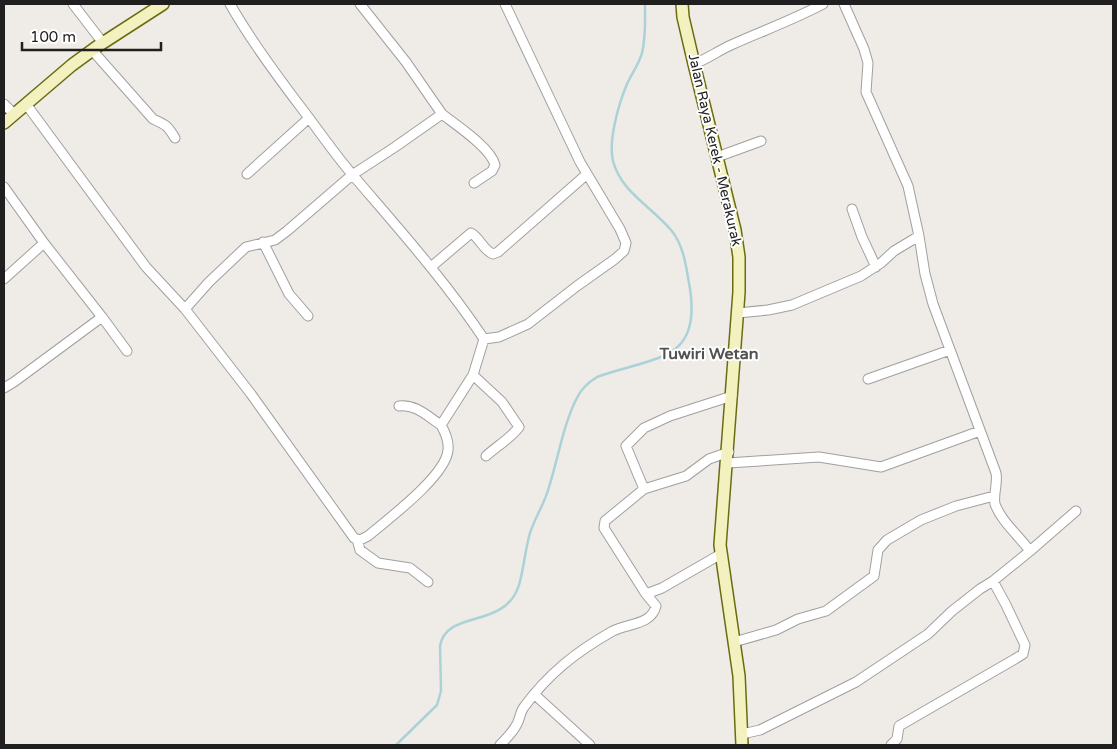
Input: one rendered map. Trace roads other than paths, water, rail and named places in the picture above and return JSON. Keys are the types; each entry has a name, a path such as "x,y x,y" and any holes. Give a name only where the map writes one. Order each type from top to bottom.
{"main road":[{"path":"4,123 92,50 163,4"},
{"name":"Jalan Raya Kerek - Merakurak","path":"682,4 683,17 703,61 725,154 747,312 732,396 720,544 738,641 739,676 749,735"}],"street":[{"path":"73,4 103,43"},
{"path":"230,4 271,68 308,118 352,175 389,216 464,308 484,339 473,375 441,424"},
{"path":"360,4 406,62 442,114 479,144 494,161 495,165 492,171 474,183"},
{"path":"484,339 499,337 528,324 615,259 624,251 626,243 587,174 505,4"},
{"path":"703,61 728,46 823,4"},
{"path":"844,4 864,49 868,63 866,92 908,186 925,274 933,304 996,473 995,503 1000,514 1030,551"},
{"path":"92,50 153,119 169,127 175,138"},
{"path":"4,104 14,114"},
{"path":"26,104 146,267 185,309 251,394 352,535 357,539 360,550 378,563 410,568 428,582"},
{"path":"185,309 209,282 246,247 274,240 352,175 442,114"},
{"path":"247,174 308,118"},
{"path":"725,154 761,141"},
{"path":"431,267 470,233 489,252 493,254 498,252 587,174"},
{"path":"4,187 44,243 127,351"},
{"path":"852,208 876,267"},
{"path":"747,312 792,305 861,276 876,267 894,251 919,236"},
{"path":"263,242 289,294 308,316"},
{"path":"4,279 44,243"},
{"path":"4,388 102,317"},
{"path":"868,379 950,350"},
{"path":"473,375 502,402 519,427 513,436 501,443 486,456"},
{"path":"644,489 626,446 644,428 670,416 732,396"},
{"path":"357,539 360,540 368,536 425,486 444,465 448,450 446,435 441,424 416,408 408,405 400,406"},
{"path":"500,745 518,723 522,709 556,670 613,630 637,624 654,613 656,606 646,594 604,528 605,521 644,489 686,476 709,459 819,457 881,467 980,431"},
{"path":"738,641 776,630 798,619 826,611 874,576 878,550 887,540 921,520 956,506 994,496"},
{"path":"749,735 856,682 928,634 952,611 993,581 1076,511"},
{"path":"646,594 662,588 721,554"},
{"path":"891,745 897,739 899,726 1023,654 1025,645 993,581"},
{"path":"534,694 590,745"}],"waterway":[{"path":"396,745 437,705 441,691 440,646 445,635 453,627 502,608 512,599 519,585 530,533 547,493 569,417 582,390 597,377 656,359 670,352 682,342 689,328 692,309 689,283 687,269 678,242 671,230 623,182 613,161 613,132 618,111 627,84 642,53 645,4"}],"district":[{"name":"Tuwiri Wetan","path":"709,354"}]}
